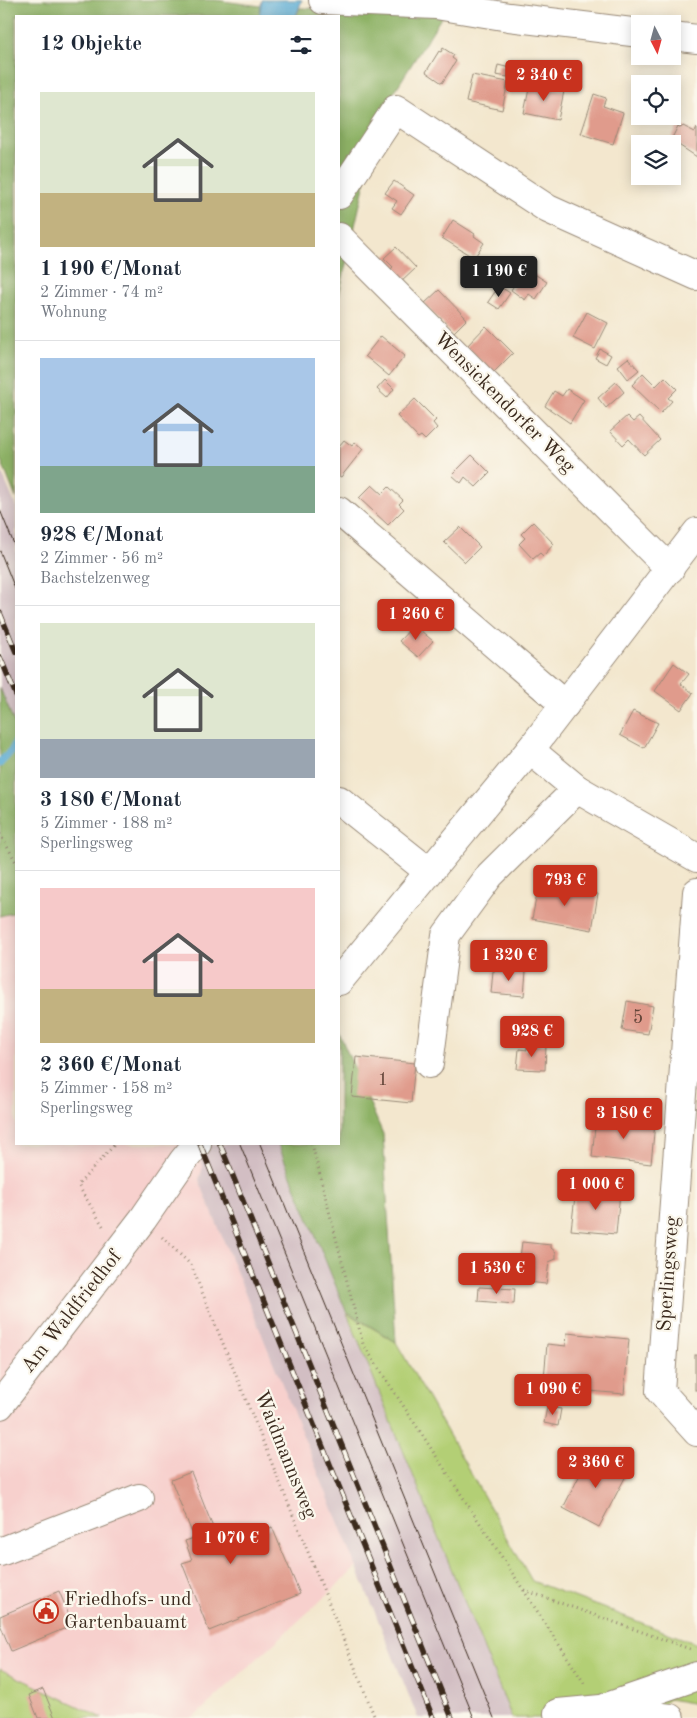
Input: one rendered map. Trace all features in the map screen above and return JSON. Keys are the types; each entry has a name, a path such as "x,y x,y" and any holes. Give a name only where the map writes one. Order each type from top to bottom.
{"street":[{"path":"323,0 436,5 509,17 631,31"},
{"path":"681,37 697,39"},
{"path":"340,193 396,109 548,209 697,276"},
{"name":"Wensickendorfer Weg","path":"340,238 670,569"},
{"path":"340,512 566,705"},
{"path":"340,979 566,705 697,532"},
{"path":"530,750 577,789 697,858"},
{"path":"429,1064 446,935 490,875 577,789"},
{"path":"340,801 428,871"},
{"name":"Sperlingsweg","path":"697,892 660,1391 697,1432"},
{"path":"143,1219 196,1145"},
{"name":"Am Waldfriedhof","path":"0,1405 143,1219"},
{"path":"0,1552 139,1498"},
{"path":"559,1715 601,1709 697,1676"},
{"path":"601,1709 670,1718"}],"path":[{"path":"0,834 15,860"},
{"path":"114,1145 78,1184 118,1252"},
{"path":"312,1145 363,1344 601,1709"},
{"name":"Waidmannsweg","path":"143,1219 191,1265 375,1718"},
{"path":"523,1590 697,1652"}],"shaded area":[{"path":"0,468 15,505 15,725 0,688"},
{"path":"15,912 15,1145 193,1145 203,1166 199,1180 357,1567 193,1718 103,1718 0,1669 0,916"},
{"path":"193,1145 278,1145 512,1718 418,1718 199,1180 203,1166"}],"green space":[{"path":"0,0 215,0 261,6 259,15 15,15 15,496 0,458"},
{"path":"300,8 444,13 381,113 340,291 340,15 296,15"},
{"path":"0,688 15,725 15,912 0,916"},
{"path":"340,1035 383,1134 396,1342 346,1311 278,1145 340,1145"},
{"path":"347,1313 396,1342 532,1581 697,1644 697,1704 669,1699 643,1718 512,1718"},
{"path":"0,1669 103,1718 0,1718"}],"water":[{"path":"262,0 302,0 296,15 259,15"}],"building":[{"path":"443,48 454,55 452,58 456,61 442,83 426,72 439,51 441,52"},
{"path":"498,65 510,68 508,77 496,75"},
{"path":"528,71 540,74 538,84 526,81"},
{"path":"472,75 508,82 502,110 466,102"},
{"path":"530,84 564,91 558,120 524,113"},
{"path":"594,94 606,98 603,106 623,113 613,144 581,134"},
{"path":"678,126 681,128 683,126 695,132 697,128 697,157 681,147 681,135 674,135"},
{"path":"394,181 414,195 401,214 392,208 397,201 385,193"},
{"path":"453,220 475,234 474,236 484,243 474,258 442,238"},
{"path":"396,247 416,268 399,284 388,272 393,267 384,258"},
{"path":"525,268 547,282 536,299 529,294 525,300 511,290"},
{"path":"499,286 510,293 499,309 488,302"},
{"path":"439,290 467,319 452,334 424,304"},
{"path":"587,312 608,323 595,349 573,338"},
{"path":"486,326 513,353 493,373 466,347"},
{"path":"381,336 405,356 389,376 365,356"},
{"path":"600,349 611,355 606,364 595,358"},
{"path":"628,358 639,370 628,379 618,366"},
{"path":"643,373 656,386 665,377 677,389 668,398 672,401 661,413 632,385"},
{"path":"385,380 394,389 387,398 377,389"},
{"path":"616,382 624,392 606,408 598,398"},
{"path":"567,389 584,400 570,423 545,406 554,391 562,396"},
{"path":"415,399 436,420 433,423 437,428 425,440 421,436 418,438 397,416"},
{"path":"627,416 633,422 639,417 660,440 644,455 629,439 623,445 610,431"},
{"path":"344,440 352,446 355,442 363,449 341,477 340,476 340,445"},
{"path":"472,455 490,473 476,487 465,477 461,483 452,475"},
{"path":"372,485 382,494 389,487 403,500 399,504 404,509 388,525 359,498"},
{"path":"533,522 554,544 543,556 540,553 533,559 519,544 525,538 521,534"},
{"path":"460,527 480,547 465,562 444,542"},
{"path":"414,625 433,641 418,657 399,641"},
{"path":"674,663 689,674 681,684 693,693 681,710 655,691"},
{"path":"633,711 658,723 644,748 620,735"},
{"path":"539,883 598,894 592,930 532,919"},
{"path":"503,969 526,971 524,996 491,993 493,971 503,971"},
{"path":"627,1001 653,1006 648,1034 622,1030"},
{"path":"527,1044 546,1045 545,1070 517,1069 519,1049 527,1050"},
{"path":"356,1057 415,1063 411,1103 352,1097"},
{"path":"596,1117 655,1123 651,1164 592,1157"},
{"path":"576,1188 620,1192 616,1234 571,1230"},
{"path":"522,1242 551,1245 551,1248 556,1252 556,1259 549,1262 546,1284 517,1281"},
{"path":"479,1287 515,1289 514,1304 478,1301"},
{"path":"567,1333 629,1339 624,1394 566,1389 567,1381 544,1379 547,1344 566,1346"},
{"path":"695,1355 697,1355 697,1390 695,1390"},
{"path":"547,1407 561,1409 558,1426 544,1423"},
{"path":"592,1451 629,1470 599,1527 563,1508"},
{"path":"191,1472 214,1530 229,1524 236,1541 272,1527 300,1594 209,1631 182,1563 192,1560 185,1541 194,1538 171,1480"},
{"path":"59,1591 73,1625 11,1651 0,1624 0,1616"},
{"path":"43,1689 55,1718 38,1718 29,1695"}],"waterway":[{"path":"0,763 15,744"}],"tram line":[{"path":"0,510 15,547"},
{"path":"0,551 15,588"},
{"path":"240,1145 474,1718"},
{"path":"260,1145 494,1718"}],"railway":[{"path":"0,613 15,650"},
{"path":"0,657 15,693"},
{"path":"200,1145 433,1718"},
{"path":"220,1145 452,1718"}],"place":[{"name":"Friedhofs- und Gartenbauamt","path":"46,1611"}]}
